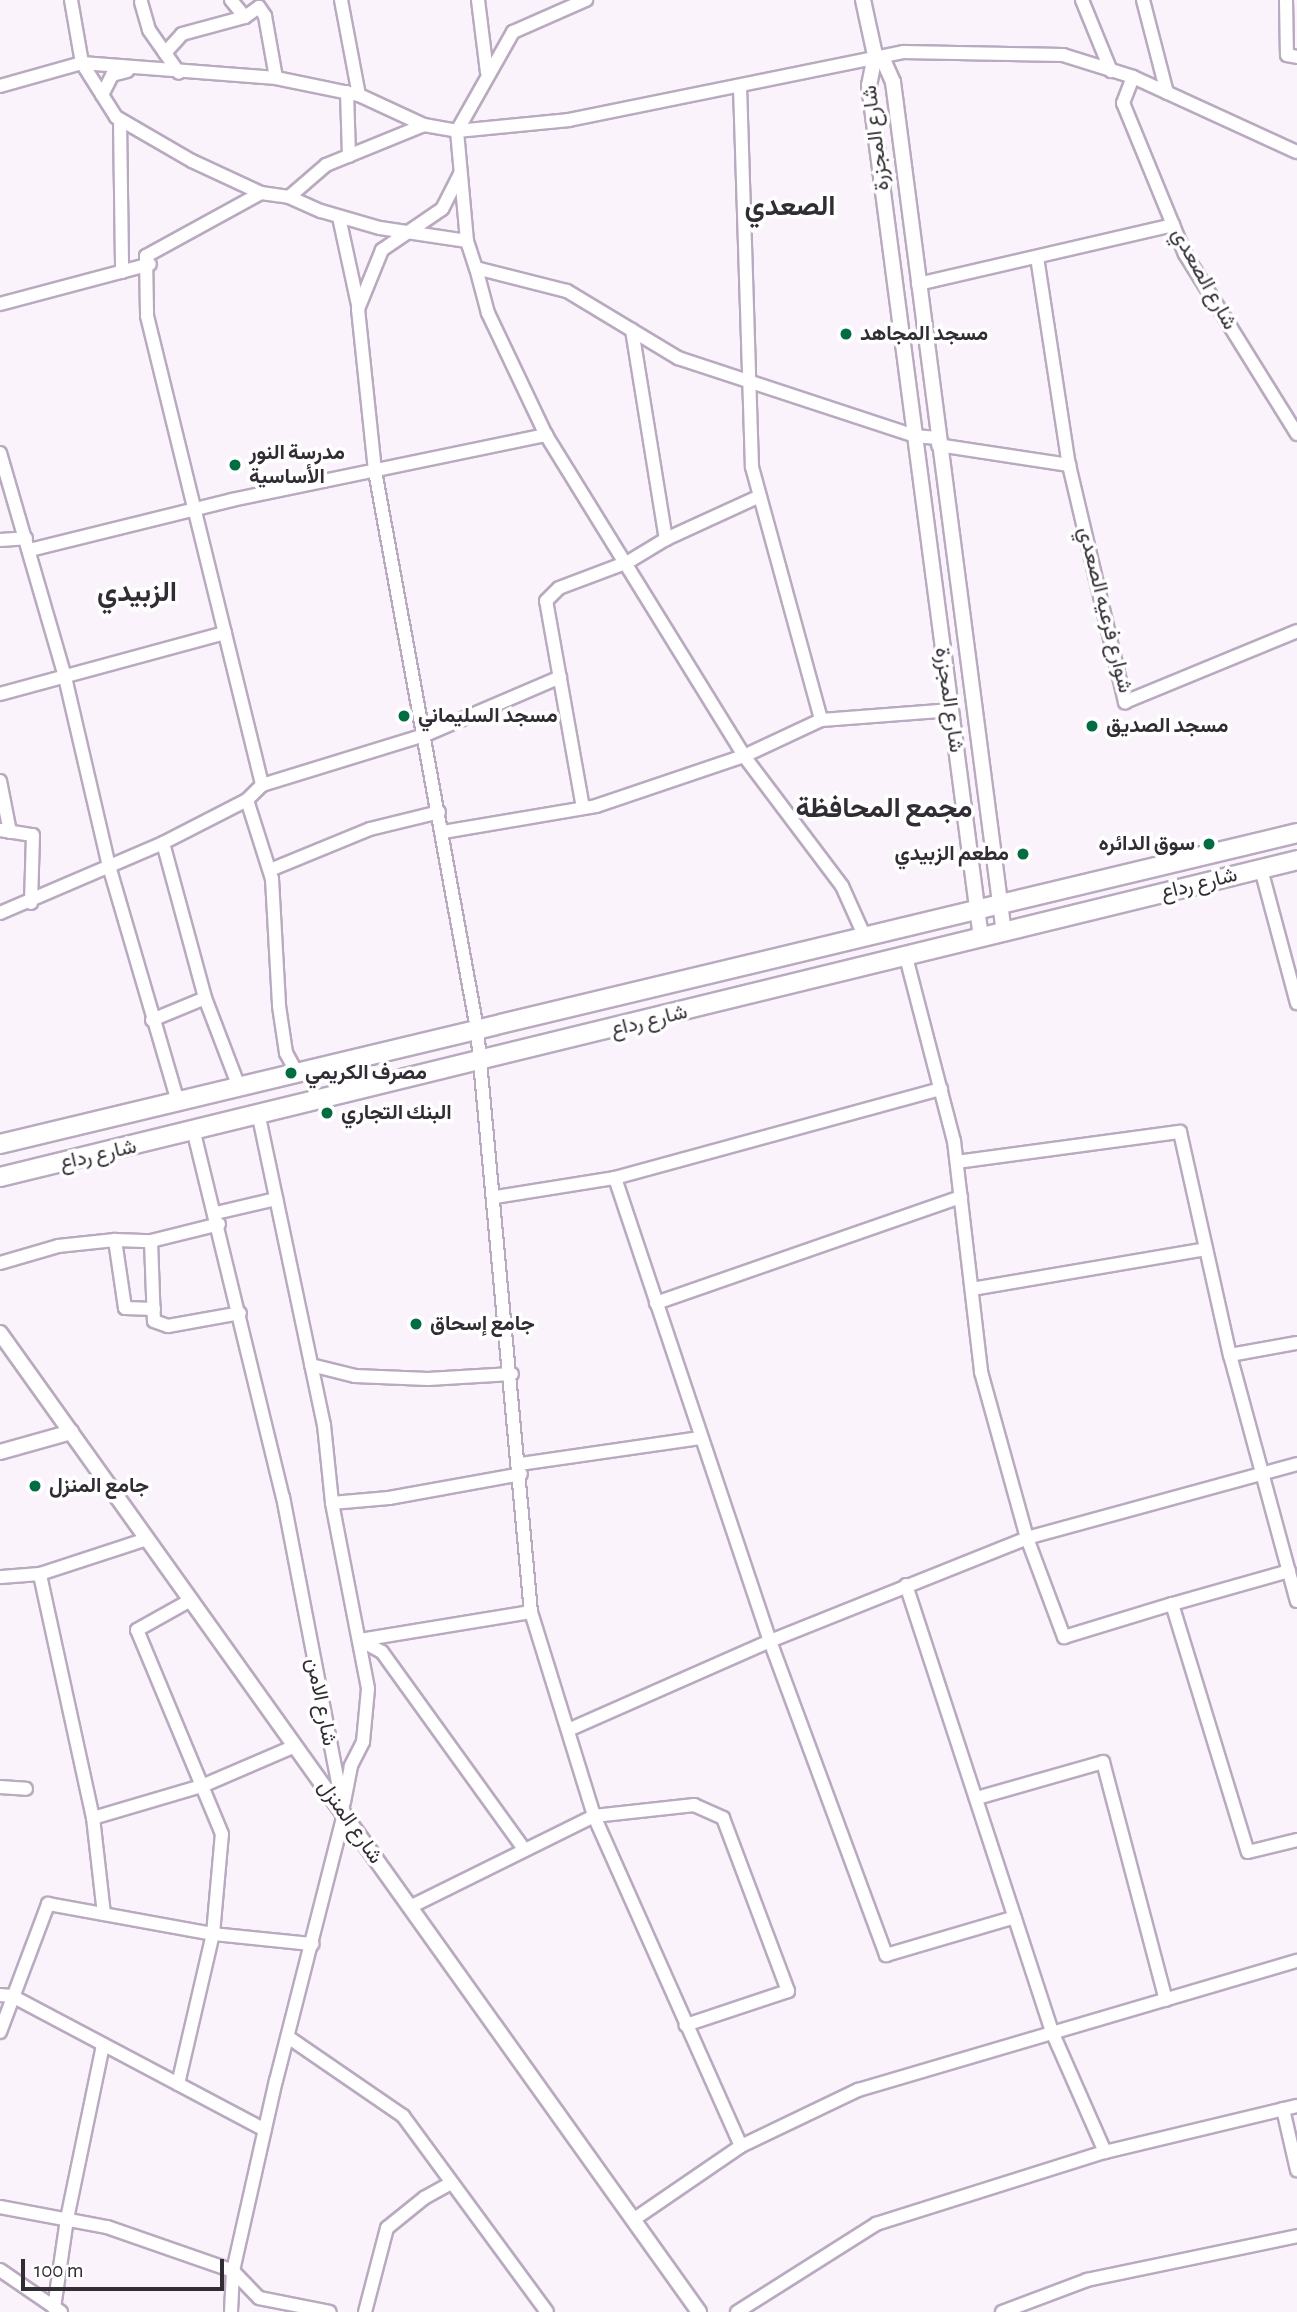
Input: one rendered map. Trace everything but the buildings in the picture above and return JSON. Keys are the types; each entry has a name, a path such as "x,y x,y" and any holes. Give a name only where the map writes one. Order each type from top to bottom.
{"main road":[{"name":"شارع رداع","path":"0,1144 977,907 1297,833"},
{"name":"شارع رداع","path":"0,1177 194,1133 1297,860"}],"street":[{"path":"71,0 82,63 121,120 192,161 261,193 289,197 340,217 403,232 467,241"},
{"path":"231,0 246,18"},
{"path":"341,0 353,94 349,156"},
{"path":"478,0 487,72"},
{"path":"586,0 513,32 487,72 457,131 467,241 488,313 546,435 628,562 744,756 842,886 864,935"},
{"path":"863,0 875,55"},
{"path":"1082,0 1111,71"},
{"path":"1143,0 1167,93"},
{"path":"1286,0 1287,55 1297,57"},
{"path":"141,2 149,30 179,73"},
{"path":"165,53 182,34 246,18 259,7 265,16 276,78"},
{"path":"0,86 82,63 179,73 276,78 353,94 424,125 457,131 569,120 740,86 875,55 931,50 1063,55 1133,77 1297,152"},
{"name":"شارع المجزرة","path":"875,55 891,75 1004,933"},
{"name":"شارع المجزرة","path":"875,55 868,79 981,938"},
{"path":"102,95 112,75 135,69"},
{"name":"شارع الصعدي","path":"1133,77 1123,103 1185,254 1297,434"},
{"path":"740,86 744,287 751,381 752,467 821,720"},
{"path":"121,120 122,272"},
{"path":"289,197 326,165 424,125"},
{"path":"358,309 383,250 403,232 442,208 460,174"},
{"path":"261,193 146,256 149,264 147,316 197,508 262,785"},
{"path":"340,217 358,309 376,471 477,1030 496,1197 531,1612 594,1816 741,2147"},
{"path":"918,284 1173,225"},
{"name":"شوارع فرعيه الصعدي","path":"1037,257 1069,465 1125,702 1297,631"},
{"path":"0,304 149,264"},
{"path":"476,268 567,291 678,358 915,436 1069,465"},
{"path":"632,330 666,540"},
{"path":"0,540 28,544 546,435"},
{"path":"0,453 64,673 109,866 178,1102"},
{"path":"583,808 546,601 559,588 628,562 666,540 760,496"},
{"path":"0,694 64,673 225,633"},
{"path":"0,913 32,902 163,843 247,800 262,785 425,734 561,677"},
{"path":"443,832 583,808 744,756 821,720 950,710"},
{"path":"0,781 5,831 33,835 32,902"},
{"path":"247,800 270,870 279,1006 286,1053 297,1073"},
{"path":"270,870 358,833 439,812"},
{"path":"163,843 205,998 239,1087"},
{"path":"1261,869 1297,1003"},
{"path":"906,957 957,1162 981,1372 1027,1538 1064,1637 1289,1570"},
{"path":"152,1020 205,998"},
{"path":"496,1197 615,1178 941,1090"},
{"path":"259,1117 324,1425 332,1503 368,1689 363,1742 351,1766 343,1811"},
{"path":"957,1162 1180,1132 1230,1355 1297,1601"},
{"name":"شارع الامن","path":"194,1133 240,1312 283,1497 343,1811 233,2271 231,2312"},
{"path":"615,1178 770,1641 886,1955 1015,1917"},
{"path":"656,1303 961,1196"},
{"path":"0,1262 58,1247 115,1240 152,1241 276,1199"},
{"path":"115,1240 125,1308 154,1308"},
{"path":"152,1241 154,1321 168,1326 240,1312"},
{"path":"972,1289 1206,1249"},
{"name":"شارع المنزل","path":"0,1333 699,2312"},
{"path":"1230,1355 1297,1343"},
{"path":"311,1365 355,1376 428,1379 512,1374"},
{"path":"0,1452 71,1432"},
{"path":"332,1503 389,1498 521,1469 701,1438"},
{"path":"568,1730 770,1641 1027,1538 1263,1472 1297,1465"},
{"path":"0,1577 40,1574 147,1539"},
{"path":"40,1574 93,1818 104,1914"},
{"path":"906,1585 1053,2034 1105,2152"},
{"path":"178,2084 213,1934 222,1834 137,1630 191,1600"},
{"path":"1172,1604 1248,1853 1297,1840"},
{"path":"360,1640 531,1612"},
{"path":"360,1640 382,1652 525,1850"},
{"path":"93,1818 202,1786 295,1746"},
{"path":"977,1798 1103,1762 1166,2000"},
{"path":"0,1787 26,1789"},
{"path":"410,1907 594,1816 694,1805 723,1818 788,1991 686,2025"},
{"path":"0,2032 6,1996 48,1904 213,1934 312,1944"},
{"path":"633,2220 741,2147 858,2090 1297,1961"},
{"path":"6,1996 265,2130"},
{"path":"288,2036 403,2116 547,2312"},
{"path":"0,2270 58,2310 67,2219 103,2045"},
{"path":"737,2312 876,2224 1105,2152 1297,2106"},
{"path":"1283,2109 1297,2170"},
{"path":"365,2312 387,2228 424,2197 451,2183"},
{"path":"0,2207 107,2227 233,2271 259,2298 330,2312"},
{"path":"1002,2312 1087,2280 1297,2236"}],"place":[{"name":"مسجد المجاهد","path":"846,334"},
{"name":"مدرسة النور الأساسية","path":"235,465"},
{"name":"مسجد السليماني","path":"404,716"},
{"name":"مسجد الصديق","path":"1092,726"},
{"name":"سوق الدائره","path":"1209,844"},
{"name":"مطعم الزبيدي","path":"1023,854"},
{"name":"مصرف الكريمي","path":"291,1073"},
{"name":"البنك التجاري","path":"327,1113"},
{"name":"جامع إسحاق","path":"416,1324"},
{"name":"جامع المنزل","path":"35,1486"}],"district":[{"name":"الصعدي","path":"790,207"},
{"name":"الزبيدي","path":"137,593"},
{"name":"مجمع المحافظة","path":"884,809"}]}
